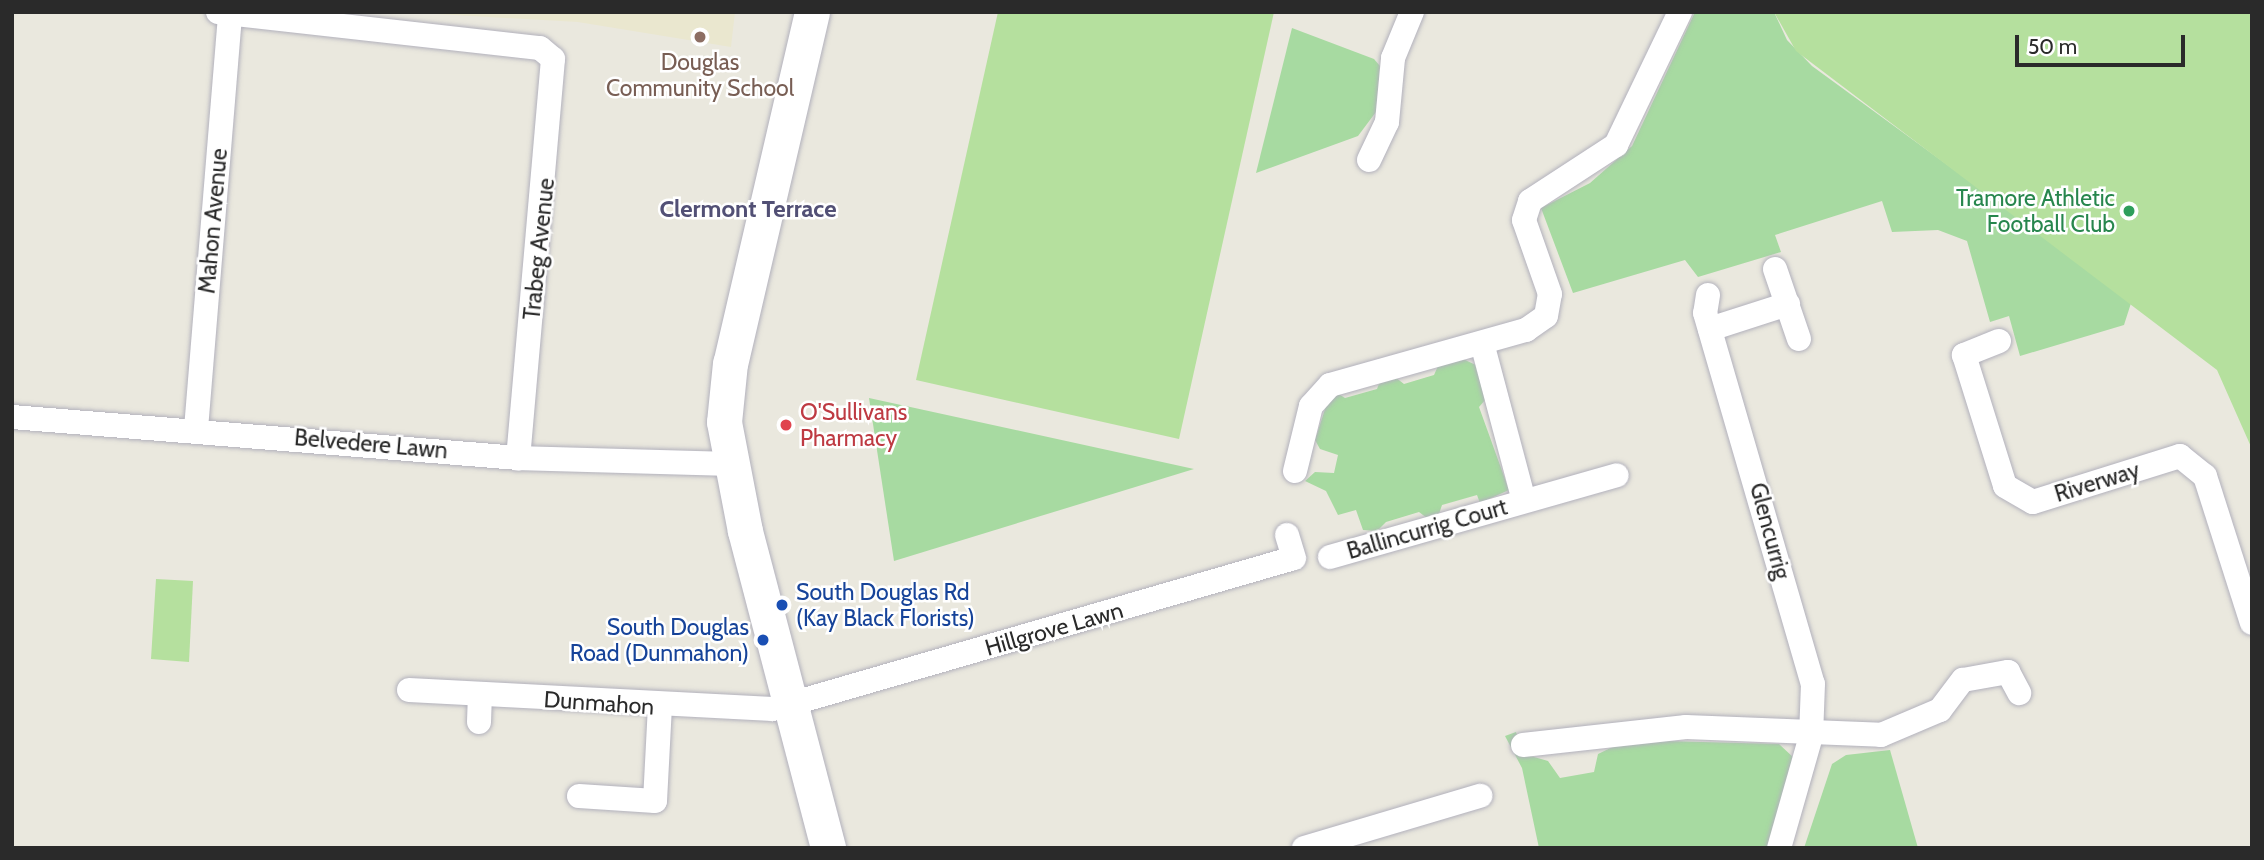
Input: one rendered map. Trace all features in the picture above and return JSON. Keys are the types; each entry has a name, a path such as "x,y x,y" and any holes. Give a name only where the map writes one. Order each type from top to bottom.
{"main road":[{"path":"812,12 728,377 729,464 789,706 828,848"}],"street":[{"path":"1368,160 1387,122 1391,66 1412,12"},
{"path":"1295,471 1311,406 1330,385 1482,343 1536,324 1552,304 1524,220 1538,193 1592,166 1622,137 1681,12"},
{"name":"Trabeg Avenue","path":"224,13 540,48 557,68 518,458"},
{"name":"Mahon Avenue","path":"196,429 224,13"},
{"path":"1775,269 1799,339"},
{"name":"Glencurrig","path":"1708,295 1710,329 1813,684 1811,736 1779,848"},
{"path":"1710,329 1788,304"},
{"name":"Riverway","path":"1999,341 1964,355 2004,486 2034,502 2180,456 2205,476 2252,623"},
{"name":"Ballincurrig Court","path":"1482,343 1524,501"},
{"name":"Belvedere Lawn","path":"12,417 196,429 518,458 729,464"},
{"name":"Ballincurrig Court","path":"1330,557 1617,475"},
{"name":"Hillgrove Lawn","path":"789,706 1294,558 1287,535"},
{"path":"1522,745 1686,727 1811,736 1881,735 1941,710 1962,680 2008,672 2019,693"},
{"name":"Dunmahon","path":"409,690 660,707 789,706"},
{"path":"479,722 480,696"},
{"path":"579,796 655,802 660,707"},
{"path":"1304,848 1480,796"}],"shaded area":[{"name":"Douglas Community School","path":"402,12 735,12 731,47 578,22"}],"green space":[{"path":"998,12 1274,12 1179,439 916,380"},
{"path":"1695,12 1774,12 1787,40 1812,66 2132,300 2124,325 2020,356 2009,316 1990,322 1967,241 1938,230 1892,232 1882,201 1775,235 1781,252 1698,277 1685,260 1573,293 1541,208 1590,183 1632,146"},
{"name":"Tramore Athletic Football Club","path":"1774,12 2252,12 2252,449 2217,370 1796,51"},
{"path":"1292,28 1374,59 1380,66 1376,112 1358,136 1256,173"},
{"path":"1463,359 1478,366 1486,399 1479,407 1509,490 1480,503 1477,495 1442,505 1439,514 1427,518 1419,512 1386,522 1377,531 1363,530 1356,510 1338,515 1326,491 1305,481 1315,472 1334,473 1338,455 1320,449 1315,440 1327,403 1337,393 1345,398 1377,389 1380,381 1395,377 1404,384 1434,375 1438,366"},
{"path":"869,398 1194,469 894,561"},
{"path":"156,579 193,581 189,662 151,659"},
{"path":"1516,732 1524,754 1548,761 1560,778 1594,772 1598,754 1627,740 1779,744 1795,759 1769,848 1539,848 1522,768 1505,736"},
{"path":"1890,750 1918,848 1804,848 1832,764 1846,755"}],"place":[{"name":"Douglas Community School","path":"700,37"},
{"name":"Tramore Athletic Football Club","path":"2129,211"},
{"name":"O'Sullivans Pharmacy","path":"786,425"},
{"name":"South Douglas Rd (Kay Black Florists)","path":"782,605"},
{"name":"South Douglas Road (Dunmahon)","path":"763,640"}],"district":[{"name":"Clermont Terrace","path":"748,209"}]}
